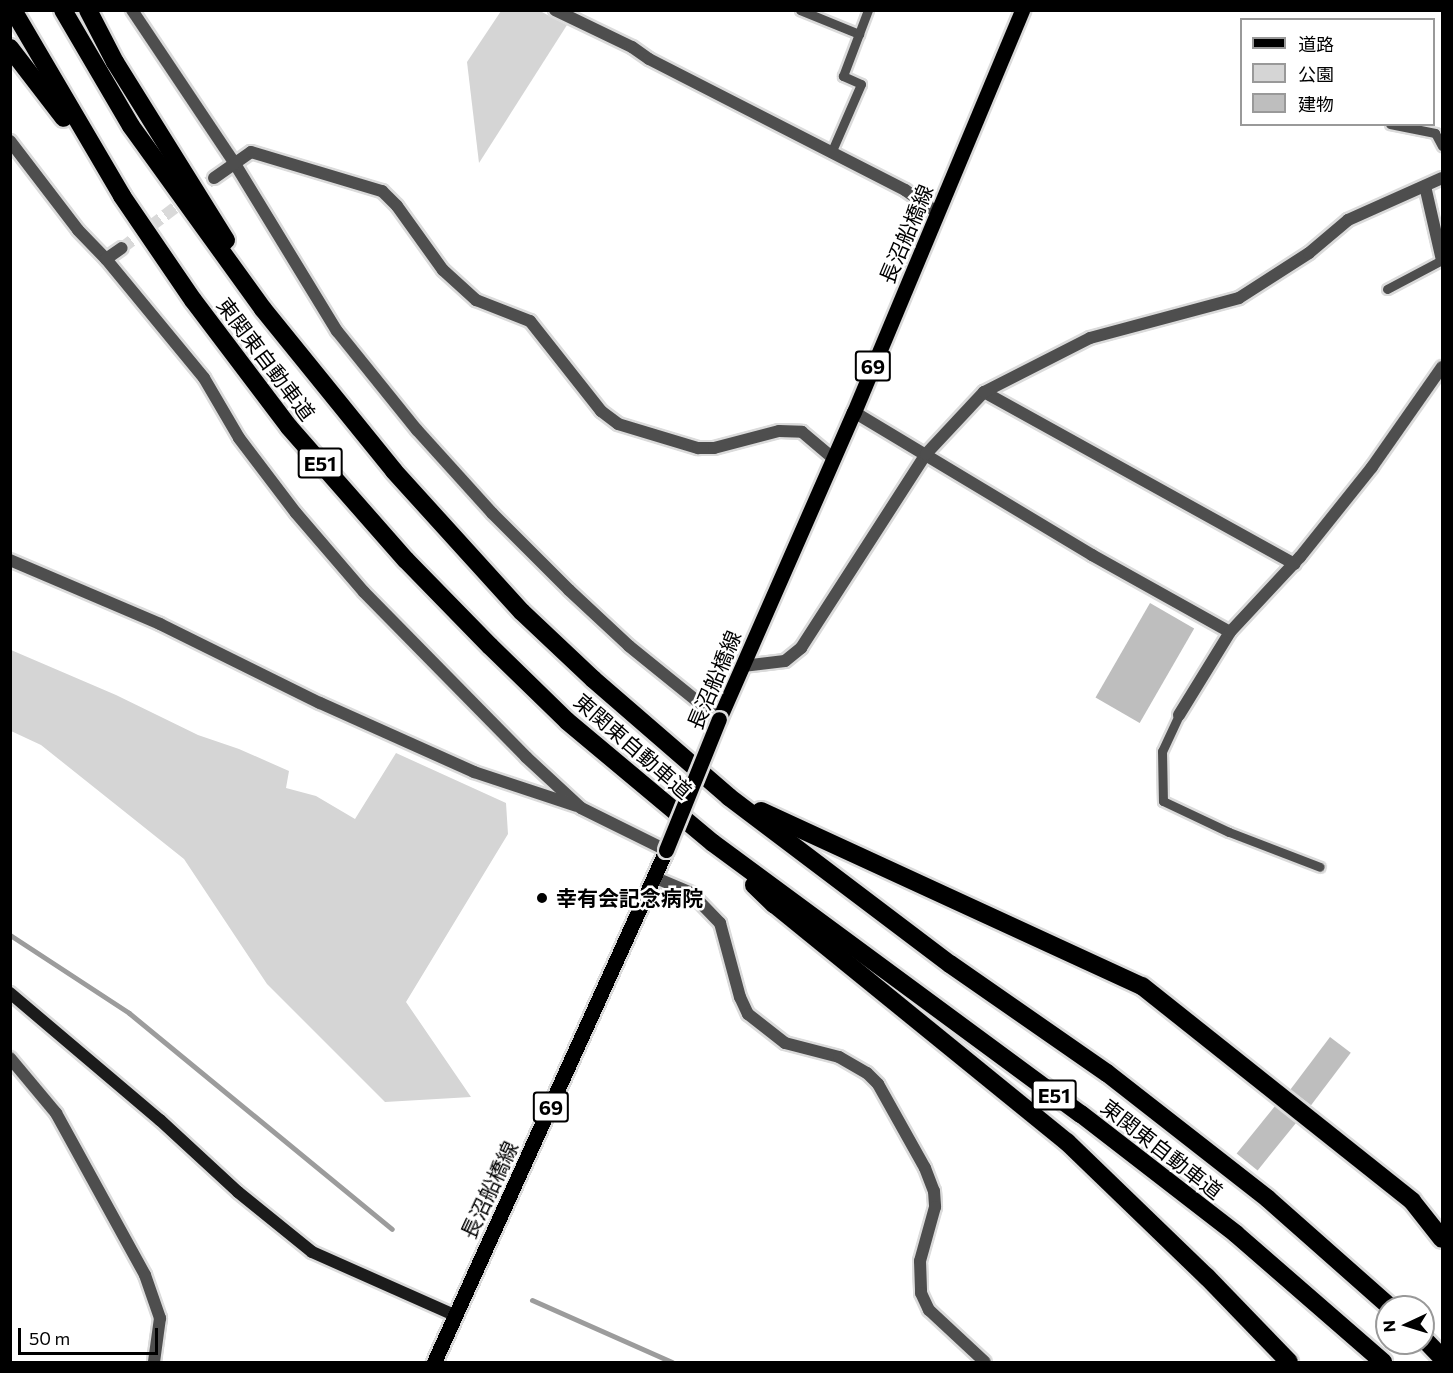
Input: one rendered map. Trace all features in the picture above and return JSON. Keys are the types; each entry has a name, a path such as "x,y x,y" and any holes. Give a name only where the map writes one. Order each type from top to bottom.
{"highway":[{"name":"東関東自動車道","path":"13,10 123,196 193,300 289,427 406,560 567,721 713,843 1081,1114 1227,1227 1383,1362"},
{"name":"東関東自動車道","path":"63,10 131,126 236,273 332,397 458,544 522,612 593,679 729,797 950,964 1107,1073 1268,1199 1376,1295"},
{"path":"88,10 115,62 188,182 332,397"},
{"path":"10,48 123,196"},
{"path":"729,797 1142,986 1412,1201 1443,1239"},
{"path":"713,843 774,904 1067,1142 1207,1277 1289,1362"}],"main road":[{"name":"長沼船橋線","path":"434,1362 656,878 719,718 834,459 1022,10"}],"street":[{"path":"132,10 235,164 337,331 417,430 492,513 569,590 629,646 719,718"},
{"path":"555,10 632,47 649,59 905,190 938,213"},
{"path":"10,141 78,230 106,259 204,378 239,438 319,539 430,661 581,808"},
{"path":"214,178 251,152 382,191 397,206 443,270 476,300 530,321 601,411 618,424 698,448 714,448 779,431 802,432 834,459"},
{"path":"743,666 785,661 801,648 926,454 984,392 1090,338 1239,298 1309,253 1348,220 1443,178"},
{"path":"1425,186 1442,260"},
{"path":"106,259 122,248"},
{"path":"1179,715 1230,632 1294,564 1372,466 1443,367"},
{"path":"984,392 1294,564"},
{"path":"854,412 1092,555 1230,632"},
{"path":"10,560 160,624 320,703 474,772 581,808 666,850"},
{"path":"656,878 691,893 720,923 740,997 748,1014 785,1043 839,1057 867,1073 878,1084 925,1168 934,1191 935,1206 920,1261 921,1293 929,1310 985,1362"},
{"path":"12,996 160,1120 238,1192 312,1252 454,1315"},
{"path":"10,1058 56,1113 145,1275 160,1318 154,1362"}],"lane":[{"path":"800,10 859,34"},
{"path":"831,153 861,84 843,76 868,10"},
{"path":"1400,126 1435,133 1443,146"},
{"path":"1387,290 1442,260"},
{"path":"1179,715 1162,751 1163,801 1229,832 1320,867"}],"green space":[{"path":"501,11 540,11 567,25 479,163 467,62"},
{"path":"11,650 116,695 198,735 239,749 289,771 286,788 316,796 355,819 396,753 506,803 508,834 406,1002 471,1097 385,1102 267,984 184,859 41,745 11,731"}],"building":[{"path":"1150,603 1194,628 1140,723 1096,697"},
{"path":"1330,1037 1351,1053 1311,1105 1290,1090"},
{"path":"1275,1106 1296,1123 1258,1170 1237,1153"}],"waterway":[{"path":"10,935 129,1013 392,1229"},
{"path":"532,1300 672,1362"}],"tunnel":[{"path":"122,248 214,178"}],"place":[{"name":"幸有会記念病院","path":"542,898"}]}
